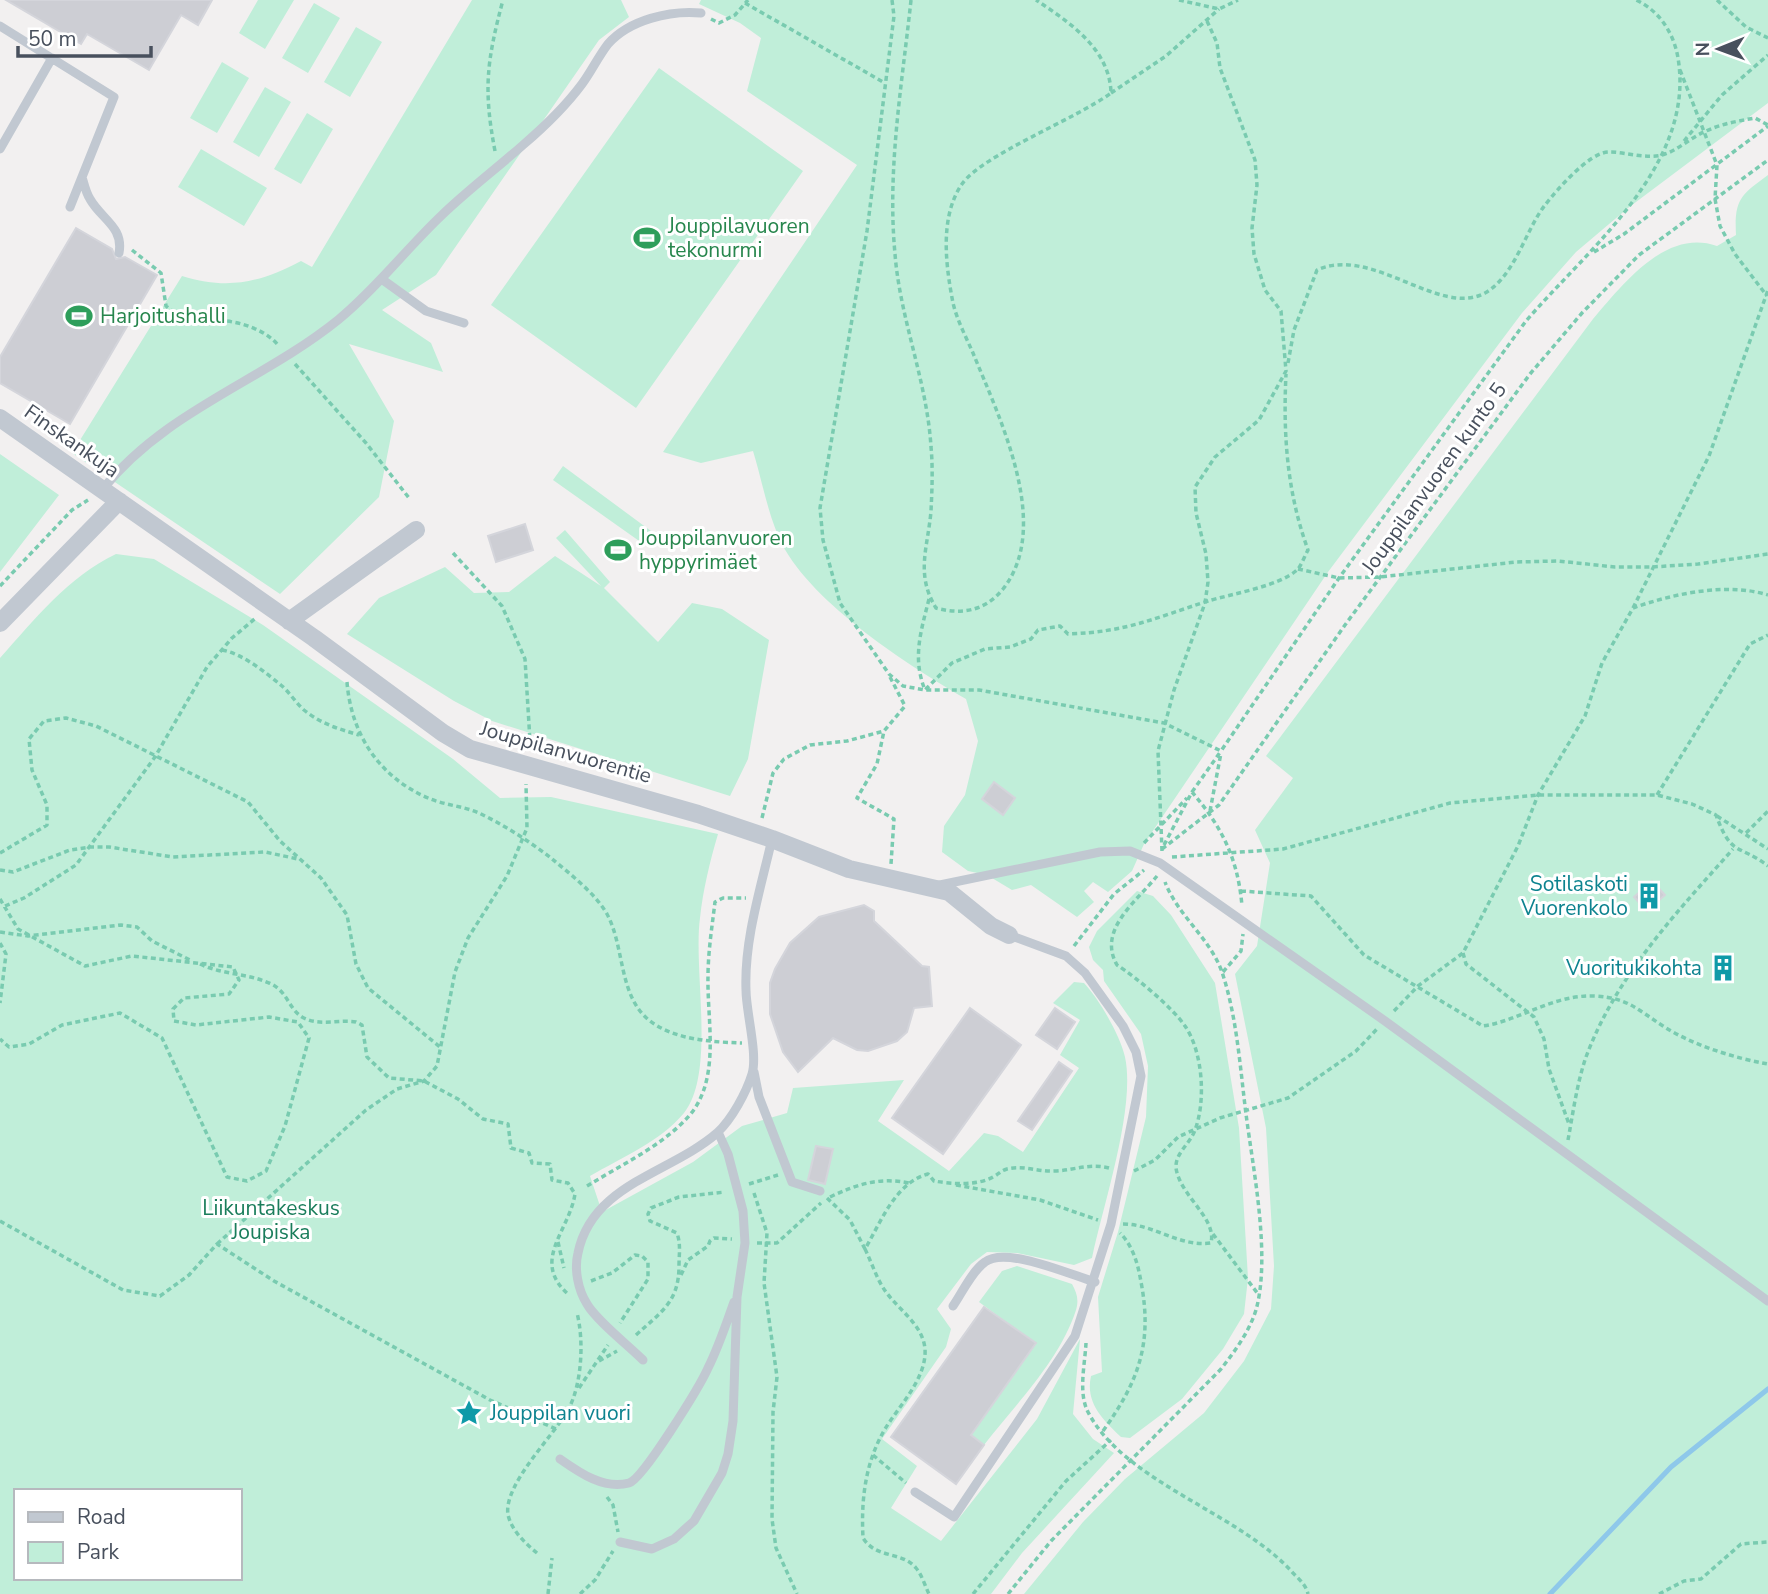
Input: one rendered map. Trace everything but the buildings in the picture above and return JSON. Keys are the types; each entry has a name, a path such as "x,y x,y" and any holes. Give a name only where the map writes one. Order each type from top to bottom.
{"street":[{"name":"Finskankuja","path":"0,418 119,501"},
{"name":"Jouppilanvuorentie","path":"119,501 443,733 470,749 772,839 849,869 949,892 991,926 1009,935"},
{"path":"0,623 119,501"},
{"path":"289,621 416,530"}],"lane":[{"path":"102,490 117,471 170,424 336,321 383,280 442,215 542,129 610,43 636,24 663,15 684,11 701,13"},
{"path":"0,26 114,97 70,207"},
{"path":"0,149 51,58"},
{"path":"82,177 90,200 118,235 119,253"},
{"path":"383,280 426,311 464,323"},
{"path":"772,839 758,897 745,988 753,1071 759,1097 792,1182 824,1195"},
{"path":"930,889 940,883 992,876 1100,852 1130,851 1157,859 1385,1021 1768,1301"},
{"path":"915,1492 954,1517 1075,1336 1095,1282 1111,1224 1140,1076 1136,1052 1123,1026 1096,986 1066,956 1009,935"},
{"path":"643,1360 587,1305 578,1279 576,1260 580,1241 590,1221 615,1194 718,1132 740,1100 753,1071"},
{"path":"620,1542 652,1549 674,1539 694,1521 722,1474 733,1421 737,1294 745,1241 743,1211 718,1132"},
{"path":"953,1306 985,1262 1000,1256 1027,1261 1095,1282"},
{"path":"560,1459 587,1476 614,1486 633,1482 649,1464 707,1370 737,1294"}],"path":[{"path":"498,167 487,108 489,52 503,0"},
{"path":"889,880 894,819 857,798 877,764 884,731 905,706 889,674 840,603 823,540 820,508 863,258 883,82 894,16 892,0"},
{"path":"911,0 892,182 895,256 925,396 932,447 931,512 924,553 926,591 936,608 953,612 981,609 1001,592 1015,572 1022,538 1022,500 1015,463 954,307 947,262 949,213 962,183 992,160 1111,93 1166,56 1219,9 1238,0"},
{"path":"1037,0 1072,24 1098,55 1110,79 1111,93"},
{"path":"1179,0 1219,9"},
{"path":"1130,851 1148,840 1192,792 1339,578 1526,321 1557,285 1589,255 1642,191 1662,155 1678,102 1679,68 1675,45 1663,21 1636,0"},
{"path":"1717,0 1746,27 1768,38"},
{"path":"701,13 719,23 735,15 747,1 883,82"},
{"path":"925,690 952,663 985,649 1010,647 1031,639 1038,630 1060,626 1068,634 1106,633 1168,617 1205,603 1246,594 1298,569 1308,550 1288,479 1284,419 1286,370 1281,311 1265,290 1254,254 1252,228 1257,186 1255,160 1220,68 1217,43 1206,21"},
{"path":"1681,145 1722,95 1768,55"},
{"path":"1679,68 1717,165 1716,200 1720,226 1735,254 1768,297"},
{"path":"1162,849 1157,751 1205,603 1207,568 1196,513 1195,487 1215,457 1259,420 1286,370 1294,330 1317,270 1334,263 1346,263 1409,282 1445,297 1465,298 1485,293 1505,274 1543,208 1590,160 1605,152 1662,155 1705,131 1755,118 1768,126 1624,234 1589,255"},
{"name":"Jouppilanvuoren kunto 5","path":"1162,849 1219,805 1380,577 1530,374 1605,287 1639,255 1768,160"},
{"path":"118,235 132,251 161,273 166,306 175,314 191,321 227,321 269,334 366,443 409,498"},
{"path":"951,1184 993,1178 1002,1170 1021,1166 1052,1172 1094,1164 1132,1172 1155,1160 1178,1138 1245,1109 1288,1098 1311,1083 1356,1051 1418,986 1464,953 1518,846 1538,795 1585,716 1602,663 1633,608 1709,456 1768,297 1768,290"},
{"path":"0,586 72,510 102,490"},
{"path":"453,553 502,606 525,660 530,741"},
{"path":"1298,569 1339,578 1380,577 1516,562 1558,561 1615,567 1652,567 1698,564 1768,554"},
{"path":"1633,608 1663,597 1691,594 1756,591 1768,595"},
{"path":"925,690 917,670 918,646 930,597"},
{"path":"5,907 76,865 155,757 207,667 270,607"},
{"path":"1657,795 1750,644 1768,635"},
{"path":"222,650 237,653 251,662 282,686 303,710 328,726 359,735"},
{"path":"346,663 350,705 359,735 376,761 419,793 477,812 523,838 573,877 606,912 615,933 626,979 637,1009 652,1023 674,1032 709,1040 751,1043"},
{"path":"889,674 903,685 925,690 979,690 1164,723 1221,751"},
{"path":"0,853 47,825 47,805 32,770 29,739 44,721 66,718 96,726 248,802 320,878 347,915 356,964 368,988 440,1047"},
{"path":"761,824 773,773 784,758 810,745 848,741 884,731"},
{"path":"525,746 538,749"},
{"path":"1210,813 1221,751"},
{"path":"0,1221 123,1290 160,1296 189,1275 216,1244 366,1110 397,1089 424,1081 436,1066 455,972 468,938 508,876 527,828 526,764"},
{"path":"1192,792 1210,813 1233,854 1241,891 1244,922 1241,951 1222,973"},
{"path":"1066,956 1114,894 1157,859 1192,792"},
{"path":"1157,859 1283,849 1450,803 1538,795 1657,795 1692,804 1746,833 1768,849"},
{"path":"1746,833 1768,811"},
{"path":"1716,816 1724,839 1733,849 1768,866"},
{"path":"0,870 13,872 32,867 47,857 90,847 109,847 173,857 265,852 300,859"},
{"path":"1565,1153 1586,1059 1613,1000 1664,929 1733,849"},
{"path":"1008,1594 1051,1541 1222,1369 1241,1342 1259,1296 1262,1262 1237,1038 1222,973 1214,954 1173,900 1162,870 1111,932 1110,948 1117,965 1185,1026 1199,1069 1200,1099 1195,1131 1177,1159 1177,1170 1189,1198 1259,1296"},
{"path":"1241,891 1311,895 1364,955 1393,975 1418,986 1457,1013 1483,1026 1502,1023 1525,1010 1562,998 1596,996 1639,1007 1663,1027 1743,1059 1768,1064"},
{"path":"587,1186 666,1137 689,1116 705,1092 709,1064 709,949 715,902 723,898 758,897"},
{"path":"0,899 18,929 85,966 132,956 233,967 239,981 229,994 184,998 173,1010 174,1021 196,1025 269,1017 298,1022 309,1038 285,1126 266,1171 247,1181 227,1177 162,1038 120,1013 62,1025 29,1044 9,1047 0,1039"},
{"path":"0,932 16,937 78,929 129,926 137,928 152,941 221,974 256,978 282,989 300,1016 310,1021 356,1022 362,1025 367,1056 372,1063 397,1080 424,1081 458,1099 483,1119 508,1124 511,1148 529,1153 532,1163 537,1166 550,1164 552,1180 572,1186 575,1194 572,1213 558,1239 550,1265 557,1285 573,1298 578,1279"},
{"path":"0,943 6,954 0,1003"},
{"path":"1464,953 1466,964 1534,1017 1544,1039 1549,1069 1570,1127"},
{"path":"732,1173 747,1185 760,1206 766,1244 764,1283 777,1377 773,1412 772,1519 776,1548 797,1594"},
{"path":"747,1185 772,1175 789,1174"},
{"path":"865,1249 892,1204 909,1183 928,1174 934,1181 1040,1200 1111,1224 1137,1224 1182,1242 1199,1245 1211,1243 1213,1234"},
{"path":"599,1361 627,1344 673,1300 688,1260 715,1238 766,1244 777,1242 824,1195 871,1181 891,1179 909,1183"},
{"path":"803,1186 824,1195 850,1220 884,1290 918,1328 925,1348 912,1388 884,1431 873,1455 865,1481 863,1538 876,1552 908,1562 917,1569 929,1594"},
{"path":"680,1276 681,1242 677,1233 650,1221 648,1214 651,1208 679,1197 716,1195 736,1188"},
{"path":"1103,1431 1126,1399 1139,1368 1147,1334 1136,1259 1127,1240 1111,1224"},
{"path":"537,1553 519,1537 508,1514 513,1490 556,1429 578,1389 599,1361 614,1331 648,1279 648,1262 642,1256 635,1255 601,1279 578,1279 561,1265 558,1239"},
{"path":"216,1244 274,1281 490,1400 556,1429"},
{"path":"576,1311 580,1324 578,1389"},
{"path":"1086,1341 1084,1397 1088,1412 1103,1431 1130,1459 1276,1554 1307,1588 1308,1594"},
{"path":"973,1594 1066,1481 1111,1440"},
{"path":"873,1455 915,1492"},
{"path":"580,1594 595,1580 620,1542 613,1504 587,1476"},
{"path":"1659,1594 1684,1581 1701,1579 1741,1544 1768,1542"},
{"path":"548,1594 552,1558"}],"green space":[{"path":"258,0 294,0 265,49 239,33"},
{"path":"472,0 621,0 629,17 599,40 436,275 382,310 431,343 443,372 349,344 394,421 379,497 280,594 72,453 182,276 214,283 229,283 271,275 301,261 312,267"},
{"path":"701,0 1768,0 1768,103 1628,208 1576,252 1522,313 1328,572 1144,844 1132,871 1108,892 1093,882 1084,891 1094,902 1077,917 1031,885 1012,890 987,875 968,871 942,852 944,826 965,795 978,741 966,699 864,632 796,567 777,533 753,451 701,463 663,452 857,165 747,91 761,38 740,23 699,4"},
{"path":"314,3 340,18 308,73 282,58"},
{"path":"356,27 382,42 350,97 324,82"},
{"path":"222,62 249,78 217,133 190,118"},
{"name":"Jouppilavuoren tekonurmi","path":"659,68 803,171 636,408 491,305"},
{"path":"265,87 291,102 259,157 233,142"},
{"path":"307,113 333,129 301,184 274,169"},
{"path":"201,149 267,188 244,226 178,187"},
{"path":"1768,175 1768,1594 1024,1594 1083,1522 1125,1479 1204,1413 1244,1361 1271,1309 1274,1266 1266,1128 1235,974 1257,946 1270,863 1255,830 1293,778 1266,756 1605,305 1632,276 1663,252 1680,245 1698,243 1717,246 1736,235 1736,213 1741,199"},
{"path":"0,454 59,495 0,572"},
{"path":"563,466 651,531 642,543 553,480"},
{"path":"565,530 610,582 604,588 658,642 692,603 722,609 769,640 748,759 730,796 492,721 454,701 347,634 379,598 445,567 474,593 509,592 555,556 601,586 556,538"},
{"name":"Liikuntakeskus Joupiska","path":"116,554 154,559 263,625 453,759 500,798 551,797 718,834 700,918 701,1047 694,1095 684,1113 664,1132 590,1176 602,1212 693,1162 742,1126 787,1113 793,1088 904,1080 878,1121 949,1171 984,1133 998,1136 1023,1152 1079,1068 1060,1055 1080,1020 1053,1003 1074,982 1084,983 1119,1038 1125,1057 1127,1078 1117,1157 1092,1258 1074,1265 1017,1253 987,1252 971,1264 937,1309 951,1329 946,1347 882,1439 917,1466 891,1508 941,1541 1037,1419 1080,1339 1073,1414 1093,1439 1114,1453 1022,1553 991,1594 0,1594 0,658 39,614 83,574"},
{"path":"1137,891 1153,896 1171,915 1215,983 1239,1128 1248,1278 1244,1314 1223,1349 1182,1399 1130,1438 1121,1437 1102,1417 1093,1403 1090,1386 1091,1376 1102,1372 1098,1297 1118,1232 1146,1117 1148,1066 1141,1034 1104,981 1103,970 1093,960 1089,947 1097,931"},
{"path":"1017,1266 1072,1284 1077,1306 1069,1328 1048,1364 984,1445 971,1435 1036,1344 979,1302 1002,1271"}],"waterway":[{"path":"1550,1594 1671,1467 1768,1389"}],"place":[{"name":"Jouppilavuoren tekonurmi","path":"647,238"},
{"name":"Harjoitushalli","path":"79,316"},
{"name":"Jouppilanvuoren hyppyrimäet","path":"618,550"},
{"name":"Sotilaskoti Vuorenkolo","path":"1649,896"},
{"name":"Vuoritukikohta","path":"1723,968"},
{"name":"Jouppilan vuori","path":"469,1413"}]}
